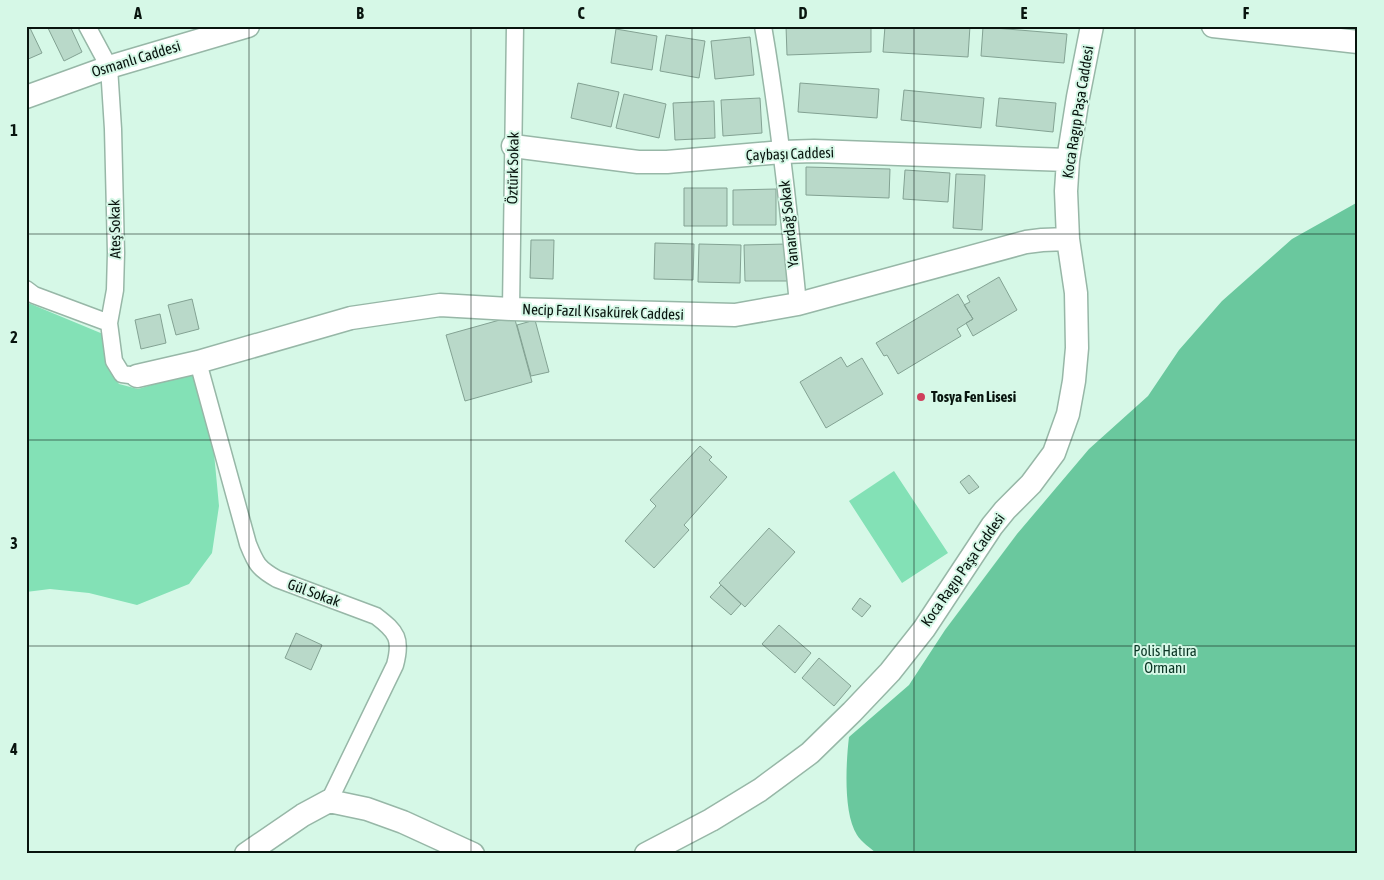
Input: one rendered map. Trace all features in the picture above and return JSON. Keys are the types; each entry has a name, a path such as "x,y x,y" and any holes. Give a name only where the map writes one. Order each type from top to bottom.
{"street":[{"path":"86,26 108,67"},
{"name":"Osmanlı Caddesi","path":"26,97 108,67 248,26"},
{"name":"Öztürk Sokak","path":"511,309 515,26"},
{"name":"Yanardağ Sokak","path":"763,26 782,152 798,304"},
{"name":"Koca Ragıp Paşa Caddesi","path":"646,854 711,820 760,790 810,753 852,712 890,672 924,629 992,526 1031,484 1054,453 1068,414 1077,348 1076,293 1068,239 1066,207 1068,160 1092,26"},
{"path":"1213,26 1358,42"},
{"name":"Ateş Sokak","path":"108,67 113,128 116,253 115,290 109,323 114,361 122,374 137,376"},
{"name":"Çaybaşı Caddesi","path":"513,146 638,162 667,162 782,152 861,152 1068,160"},
{"name":"Necip Fazıl Kısakürek Caddesi","path":"137,376 198,362 351,318 440,305 511,309 735,315 798,304 1026,242 1068,239"},
{"path":"26,288 34,295 109,323"},
{"name":"Gül Sokak","path":"198,362 254,560 262,570 277,579 376,616 389,626 397,637 399,649 395,665 329,801"},
{"path":"246,854 303,815 329,801 367,809 403,822 473,854"}],"green space":[{"name":"Polis Hatıra Ormanı","path":"1358,202 1358,854 877,854 859,838 849,814 847,760 849,737 909,685 945,630 1017,534 1089,449 1148,396 1179,350 1222,301 1292,239"},
{"path":"26,302 103,334 106,365 119,384 138,389 192,373 214,453 219,506 212,553 189,584 137,605 89,593 50,589 26,592"},
{"path":"894,471 948,553 902,583 849,501"}],"building":[{"path":"47,26 70,26 82,52 64,61"},
{"path":"786,26 871,26 871,52 787,55"},
{"path":"885,26 970,26 968,57 883,52"},
{"path":"983,27 1067,34 1064,63 981,56"},
{"path":"30,28 42,53 26,60 26,30"},
{"path":"616,29 657,36 652,70 611,63"},
{"path":"666,35 705,41 699,78 660,71"},
{"path":"750,37 754,75 715,79 711,41"},
{"path":"578,83 619,92 611,127 571,118"},
{"path":"800,83 879,89 877,118 798,112"},
{"path":"904,90 984,98 981,128 901,120"},
{"path":"624,94 666,104 659,138 616,128"},
{"path":"760,98 762,133 723,136 721,100"},
{"path":"999,98 1056,103 1053,132 996,126"},
{"path":"714,101 715,138 675,140 673,103"},
{"path":"806,167 890,169 889,198 806,195"},
{"path":"905,170 950,173 948,202 903,199"},
{"path":"956,174 985,175 982,230 953,228"},
{"path":"684,188 727,188 727,226 684,226"},
{"path":"776,189 776,225 733,225 733,190"},
{"path":"531,240 554,240 553,279 530,278"},
{"path":"655,243 694,244 693,280 654,279"},
{"path":"699,244 741,245 740,283 698,282"},
{"path":"787,244 787,281 745,281 744,245"},
{"path":"999,277 1017,310 973,336 966,323 973,319 964,305 970,302 967,296"},
{"path":"958,294 973,319 957,329 961,336 898,374 887,355 884,356 876,343"},
{"path":"192,299 199,329 176,335 168,305"},
{"path":"160,314 166,343 141,349 135,320"},
{"path":"514,316 532,382 465,401 446,335"},
{"path":"535,320 549,372 531,376 517,325"},
{"path":"841,357 847,367 862,358 883,394 826,428 800,382"},
{"path":"700,446 712,457 709,460 727,477 684,525 689,530 654,568 625,541 656,506 650,500"},
{"path":"969,475 979,487 969,494 960,482"},
{"path":"769,528 795,552 745,607 719,583"},
{"path":"721,585 741,604 731,615 710,597"},
{"path":"860,598 871,606 862,617 852,609"},
{"path":"779,625 811,653 795,673 762,644"},
{"path":"296,633 322,645 311,670 285,658"},
{"path":"819,658 851,686 834,706 802,678"}],"place":[{"name":"Tosya Fen Lisesi","path":"921,397"}]}
